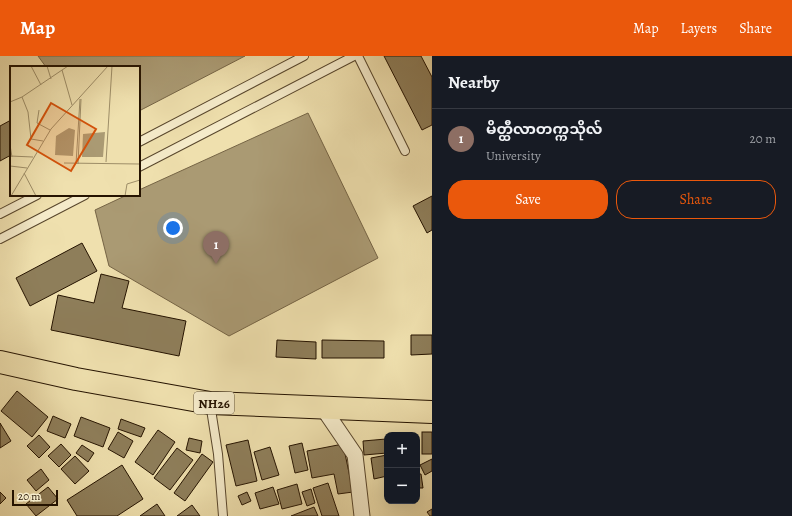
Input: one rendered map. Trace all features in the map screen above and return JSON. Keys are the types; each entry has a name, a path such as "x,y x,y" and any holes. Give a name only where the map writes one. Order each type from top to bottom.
{"highway":[{"name":"NH26","path":"0,362 76,379 210,403 432,412"}],"street":[{"path":"323,408 355,455 362,516"}],"lane":[{"path":"140,141 304,56"},
{"path":"140,166 354,56"},
{"path":"358,56 405,151"},
{"path":"0,214 35,196"},
{"path":"0,239 83,196"},
{"path":"210,403 218,454 223,516"}],"shaded area":[{"path":"38,56 245,56 140,110 140,66 45,66"},
{"path":"308,113 378,258 229,336 109,266 95,210 125,196 140,196 140,190"}],"building":[{"path":"384,56 421,56 432,77 432,125 422,130"},
{"path":"10,121 10,156 0,161 0,126"},
{"path":"432,196 432,230 427,233 413,206"},
{"path":"82,243 97,271 30,306 16,278"},
{"path":"101,274 129,281 122,308 186,321 179,356 51,330 58,295 94,303"},
{"path":"411,335 432,335 432,354 411,355"},
{"path":"277,340 316,342 316,359 276,357"},
{"path":"322,340 384,341 384,358 322,358"},
{"path":"17,391 48,417 32,437 1,411"},
{"path":"53,416 71,424 65,438 47,431"},
{"path":"81,417 110,428 103,447 74,436"},
{"path":"121,419 145,428 141,437 118,429"},
{"path":"0,423 11,441 0,448"},
{"path":"158,430 175,442 153,475 135,462"},
{"path":"118,432 133,441 124,458 108,449"},
{"path":"422,432 432,432 432,454 422,454"},
{"path":"39,435 50,447 39,458 27,446"},
{"path":"189,438 202,441 200,453 186,450"},
{"path":"384,439 384,453 364,455 363,441"},
{"path":"248,440 257,481 236,486 226,445"},
{"path":"302,443 308,470 295,473 289,446"},
{"path":"61,444 71,455 59,467 48,456"},
{"path":"343,444 353,492 338,494 334,474 312,478 307,451"},
{"path":"82,445 94,453 88,462 76,453"},
{"path":"270,447 279,475 262,480 254,452"},
{"path":"177,448 193,460 170,490 154,478"},
{"path":"202,454 213,462 185,501 174,493"},
{"path":"75,456 89,471 75,484 61,469"},
{"path":"384,456 384,477 374,479 371,458"},
{"path":"432,459 432,471 425,475 420,465"},
{"path":"122,465 143,499 117,516 77,516 67,500"},
{"path":"41,469 49,480 36,491 27,480"},
{"path":"420,474 421,474 423,488 420,488"},
{"path":"328,483 339,516 322,516 313,488"},
{"path":"297,484 302,504 282,509 277,490"},
{"path":"48,487 58,499 36,516 26,504"},
{"path":"273,487 279,504 260,509 255,493"},
{"path":"311,489 315,503 307,506 302,492"},
{"path":"0,492 6,498 0,504"},
{"path":"247,492 251,501 242,505 238,496"},
{"path":"157,504 165,516 140,516"},
{"path":"192,505 200,516 177,516"},
{"path":"314,507 318,516 291,516"},
{"path":"432,509 432,516 430,516 427,512"}],"place":[{"name":"မိတ္ထီလာတက္ကသိုလ်","path":"216,264"}]}
